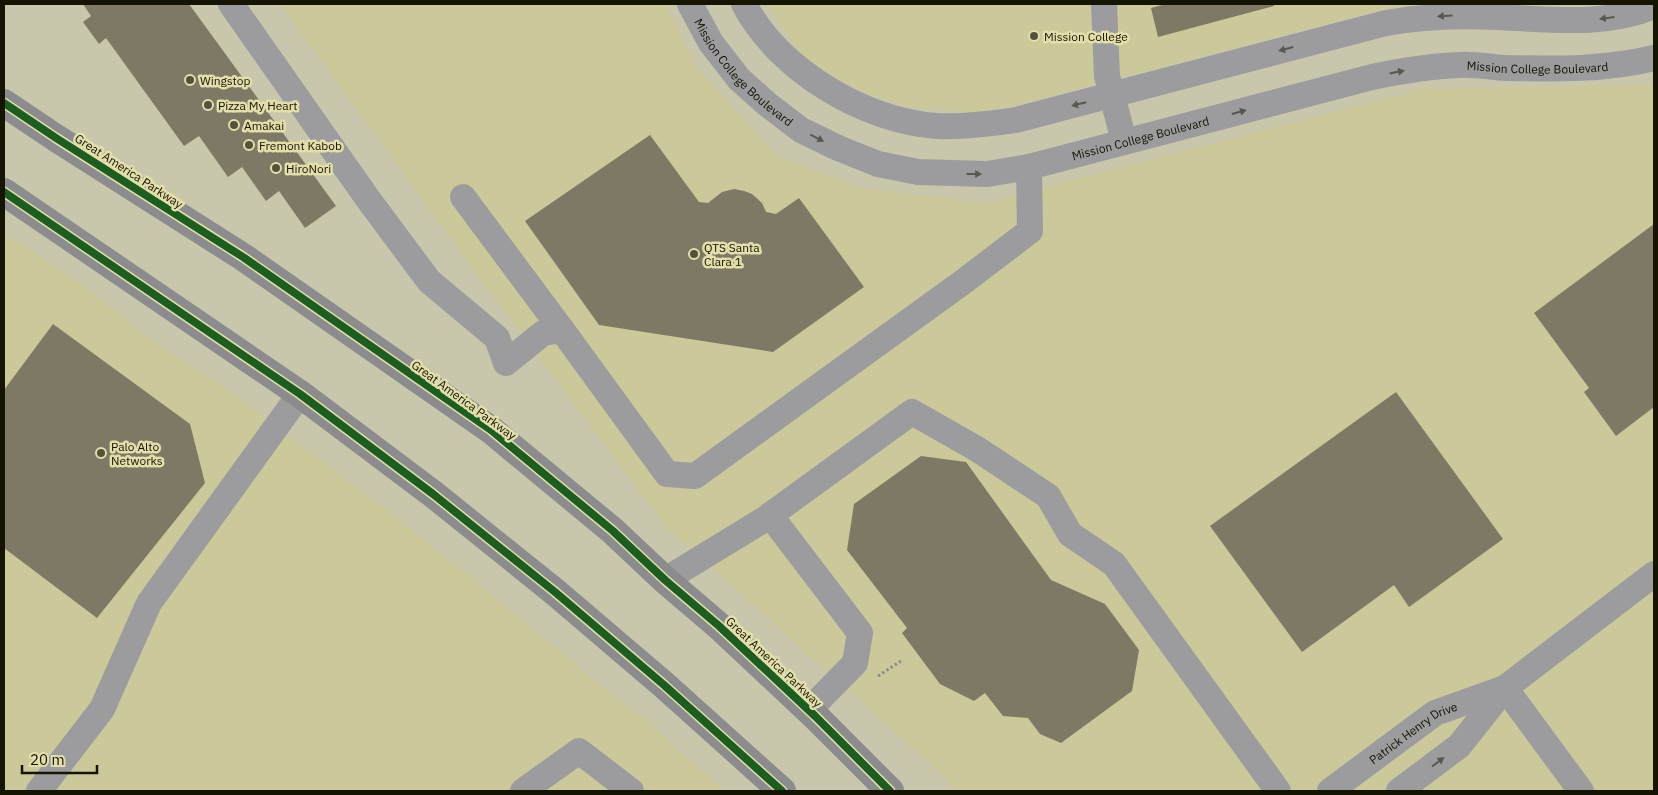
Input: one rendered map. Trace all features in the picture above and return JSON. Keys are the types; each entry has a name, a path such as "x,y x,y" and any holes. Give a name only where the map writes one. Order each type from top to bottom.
{"main road":[{"name":"Great America Parkway","path":"4,103 243,257 491,430 612,531 719,626 809,710 890,791"},
{"path":"4,192 300,394 433,494 555,592 664,685 782,791"}],"street":[{"path":"231,4 368,199 429,281 497,338 506,363 543,333 562,330"},
{"name":"Mission College Boulevard","path":"690,4 711,43 739,79 767,104 801,130 838,148 878,164 918,172 987,174 1028,166 1372,77 1424,67 1461,65 1505,68 1586,69 1614,66 1654,58"},
{"path":"744,4 750,16 777,49 805,73 840,97 880,114 935,126 975,126 1016,120 1386,23 1412,18 1450,16 1574,20 1610,18 1654,6"},
{"path":"1104,4 1106,76 1124,142"},
{"path":"463,197 667,474 695,476 963,282 1030,231 1028,166"},
{"path":"39,791 102,709 149,603 300,394"},
{"path":"666,580 770,515 912,412 977,449 1048,496 1070,534 1114,564 1278,791"},
{"path":"770,515 860,633 855,663 809,710"},
{"name":"Patrick Henry Drive","path":"1399,791 1459,746 1505,688 1654,574"},
{"path":"1505,688 1581,791"},
{"name":"Patrick Henry Drive","path":"1330,791 1435,713 1505,688"},
{"path":"523,791 579,751 631,791"}],"shaded area":[{"path":"280,4 665,4 697,68 778,156 860,188 983,203 1422,89 1654,85 1654,791 956,791 937,770 665,526 456,246"},
{"name":"Mission College","path":"767,4 1418,4 1377,11 1015,105 980,111 948,111 909,106 867,94 806,61"},
{"path":"4,235 26,246 102,300 153,341 224,387 406,525 649,723 725,791 4,791"}],"building":[{"path":"83,4 189,4 336,206 305,228 279,191 266,201 242,167 228,177 199,136 184,146 106,38 99,44 83,22 91,16"},
{"path":"1166,4 1274,4 1274,6 1158,37 1151,8"},
{"name":"QTS Santa Clara 1","path":"650,135 699,202 708,203 722,192 734,189 752,194 762,203 766,212 776,214 799,198 864,287 773,352 599,325 525,221"},
{"path":"1654,224 1654,407 1616,436 1584,392 1589,388 1534,313"},
{"name":"Palo Alto Networks","path":"53,324 190,424 205,483 97,618 4,548 4,390"},
{"path":"1396,392 1503,539 1409,607 1394,585 1302,652 1210,526"},
{"path":"921,456 966,462 1051,580 1105,604 1139,650 1132,691 1061,743 1040,734 1028,718 1003,716 985,693 974,701 940,684 902,633 907,628 847,550 854,504"}],"cycle path":[{"path":"4,103 243,257 491,430 613,531 665,580 719,626 815,716 890,791"},
{"path":"4,192 300,394 433,494 555,592 664,685 782,791"}],"place":[{"name":"Mission College","path":"1034,36"},
{"name":"Wingstop","path":"190,80"},
{"name":"Pizza My Heart","path":"208,105"},
{"name":"Amakai","path":"234,125"},
{"name":"Fremont Kabob","path":"249,145"},
{"name":"HiroNori","path":"276,168"},
{"name":"QTS Santa Clara 1","path":"694,254"},
{"name":"Palo Alto Networks","path":"101,453"}]}
